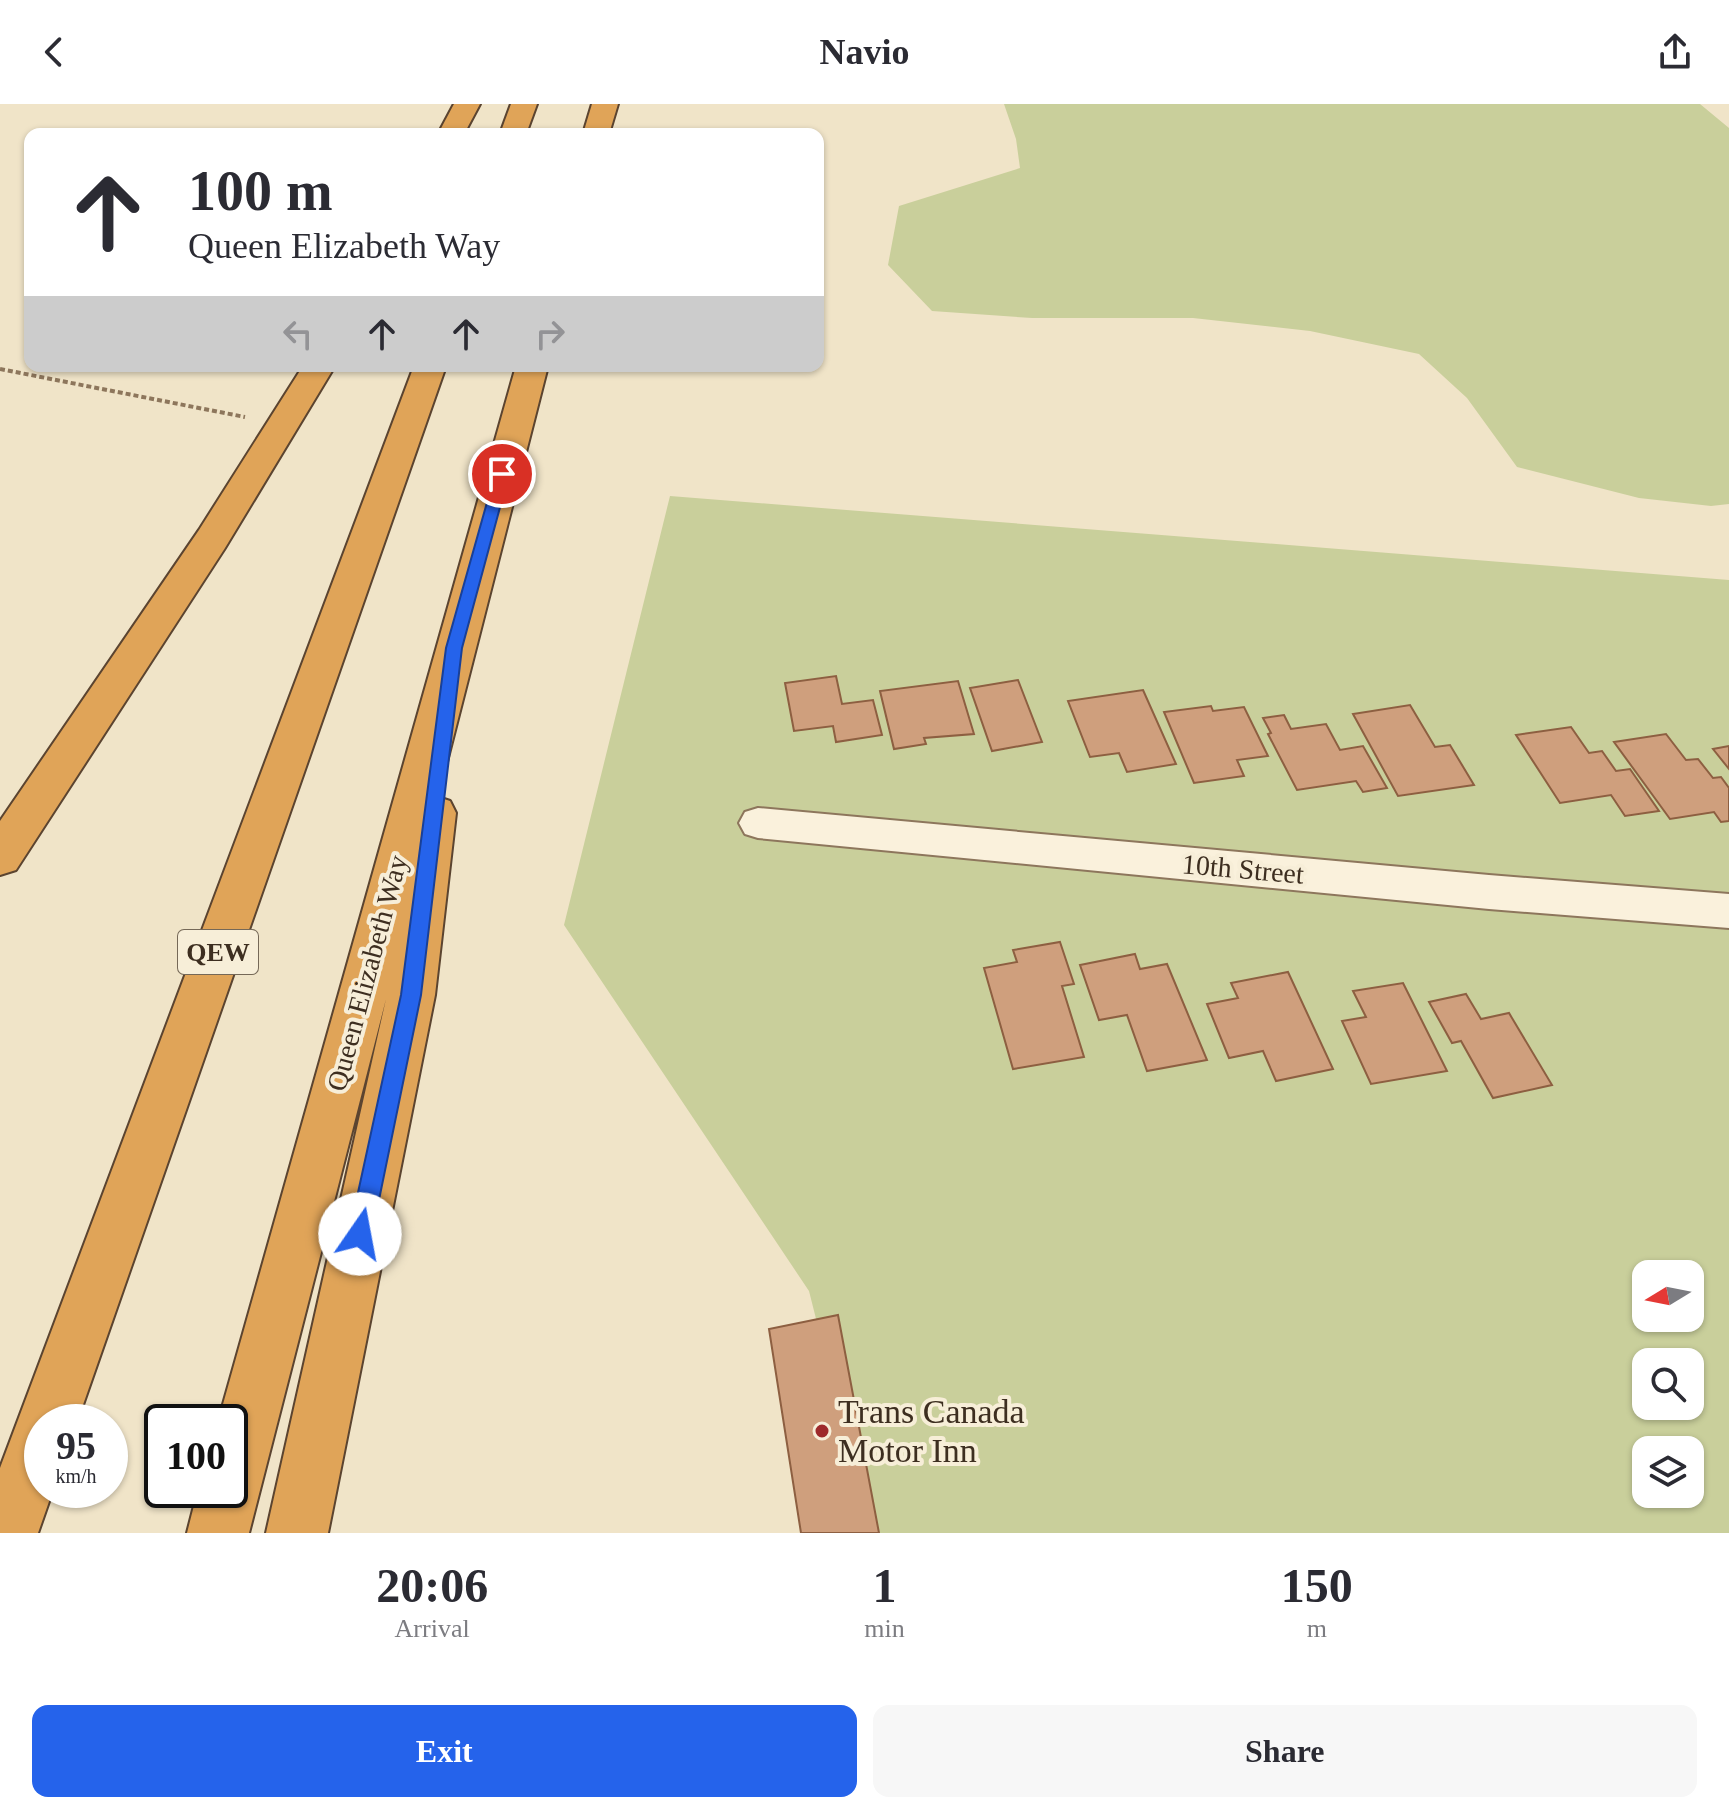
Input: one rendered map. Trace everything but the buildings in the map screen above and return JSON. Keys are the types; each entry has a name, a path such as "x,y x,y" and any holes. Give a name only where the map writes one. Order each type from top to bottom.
{"highway":[{"path":"454,128 467,104"},
{"path":"515,128 524,104"},
{"path":"598,128 605,104"},
{"path":"0,857 212,539 315,372"},
{"name":"QEW","path":"54,1404 428,372"},
{"name":"Queen Elizabeth Way","path":"248,1420 530,372"},
{"path":"297,1533 411,995 454,648"},
{"path":"7,1533 24,1486"},
{"name":"Queen Elizabeth Way","path":"218,1533 225,1508"}],"street":[{"name":"10th Street","path":"758,823 1489,892 1729,911"}],"path":[{"path":"0,369 254,419"}],"green space":[{"path":"1004,104 1700,104 1729,128 1729,504 1711,506 1639,498 1517,467 1467,398 1419,354 1310,331 1193,318 1032,318 932,311 888,265 899,206 1020,168 1016,139"},
{"path":"670,496 1729,580 1729,1533 870,1533 809,1291 564,925"}],"place":[{"name":"Trans Canada Motor Inn","path":"822,1431"}],"route":[{"path":"360,1234 411,995 454,648 502,474"}]}
